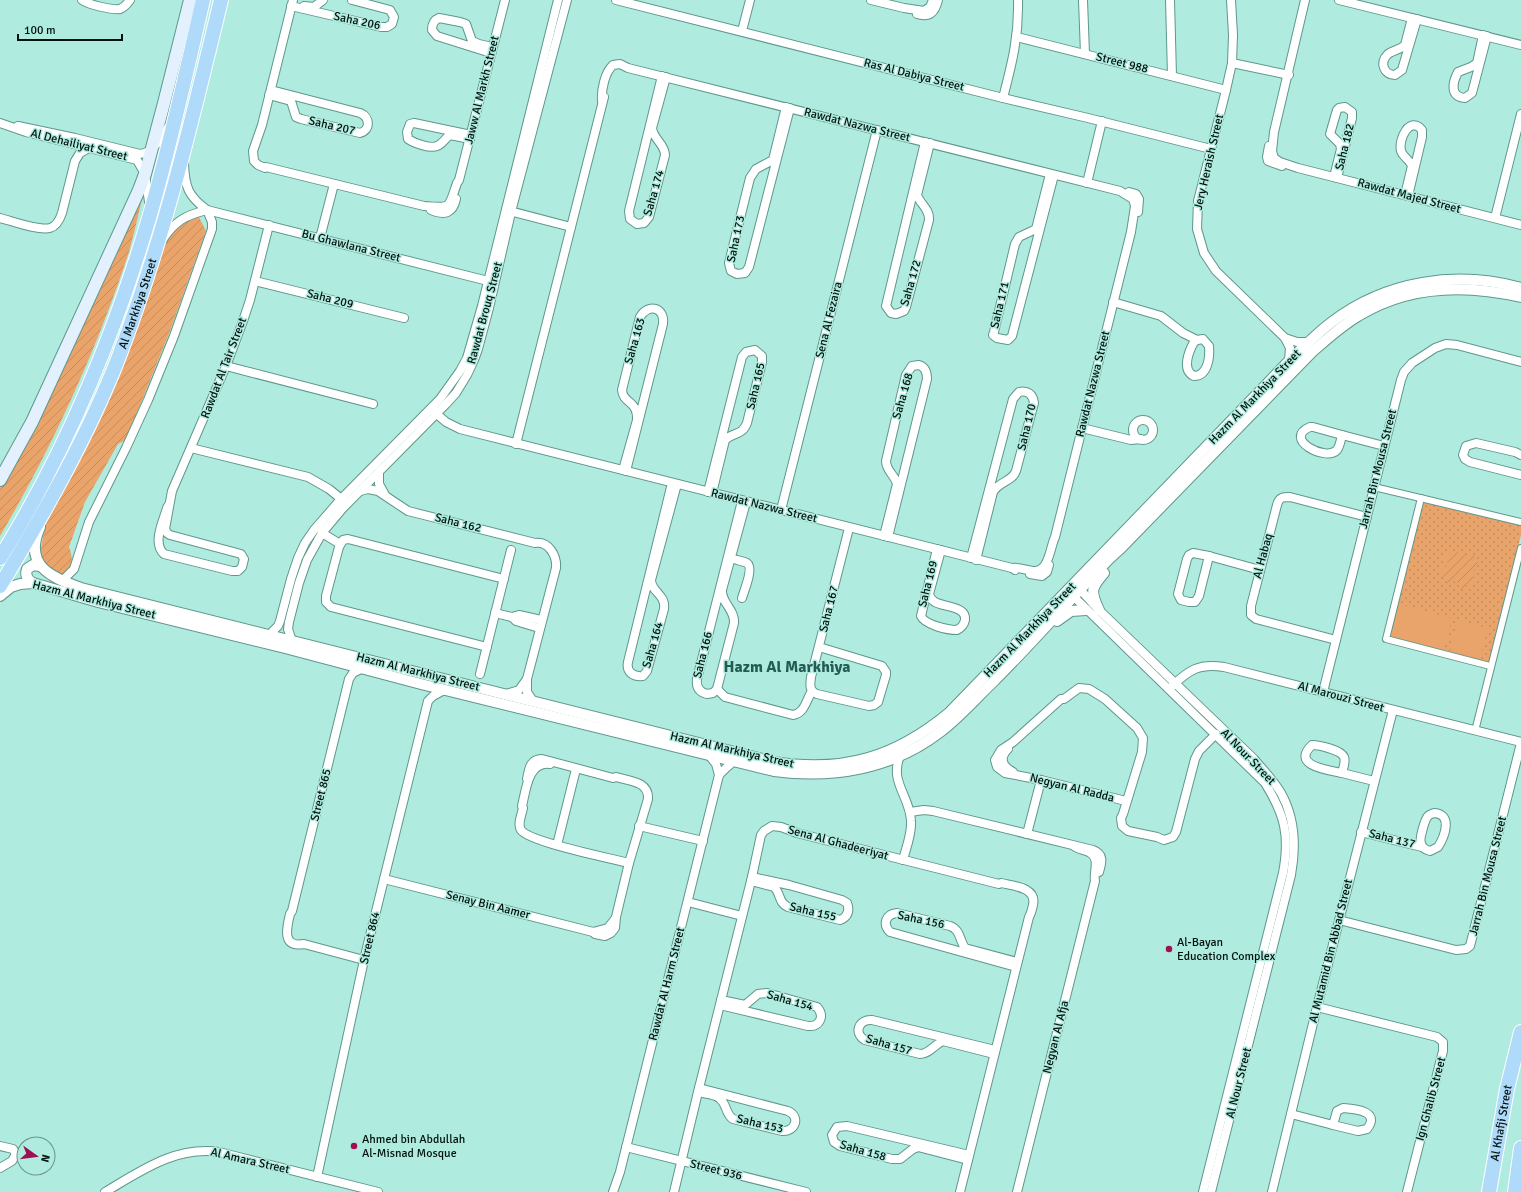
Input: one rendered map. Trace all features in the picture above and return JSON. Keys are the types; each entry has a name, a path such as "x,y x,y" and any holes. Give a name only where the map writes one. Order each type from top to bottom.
{"highway":[{"name":"Al Markhiya Street","path":"0,558 18,529 48,474 77,413 95,372 126,290 150,217 203,0"},
{"name":"Al Markhiya Street","path":"0,586 61,481 94,415 116,365 142,294 156,250 184,153 222,0"},
{"name":"Al Khafji Street","path":"1489,1192 1507,1089 1521,1032"},
{"name":"Al Khafji Street","path":"1515,1192 1521,1148"}],"main road":[{"path":"0,480 32,422 139,190 145,174 190,0"}],"street":[{"path":"82,0 113,9 124,7 130,0"},
{"path":"92,0 113,4 121,3 124,0"},
{"name":"Saha 206","path":"292,3 327,15 381,27 387,27 392,24 394,17 390,10 352,0"},
{"name":"Jaww Al Markh Street","path":"292,3 262,125 257,152 260,159 266,167 424,206 442,208 448,206 452,200 459,180 504,0"},
{"name":"Rawdat Brouq Street","path":"342,503 433,411 456,392 474,360 558,0"},
{"name":"Rawdat Brouq Street","path":"508,211 567,0"},
{"name":"Ras Al Dabiya Street","path":"616,0 1211,149"},
{"path":"742,31 750,0"},
{"path":"871,0 924,11 930,7 933,0"},
{"path":"904,8 920,15 929,15 935,11 938,0"},
{"path":"1003,98 1017,37 1019,19 1018,0"},
{"path":"1083,0 1085,54"},
{"path":"1170,0 1172,76"},
{"name":"Jery Heraish Street","path":"1231,0 1233,35 1232,62 1198,201 1196,215 1197,229 1200,244 1208,260 1216,271 1285,338"},
{"name":"Rawdat Majed Street","path":"1305,0 1274,132 1272,151 1274,158 1280,162 1298,168 1521,225"},
{"name":"Rawdat Majed Street","path":"1300,26 1302,25 1307,7 1311,0"},
{"path":"1333,0 1356,2 1415,19 1521,45"},
{"path":"322,1 322,9 327,15"},
{"name":"Saha 206","path":"292,3 312,8 317,6 322,1"},
{"path":"442,18 463,22 468,27 472,41 492,50 459,43 434,34 432,30 434,21 442,18"},
{"path":"1415,19 1402,70 1395,75 1387,73 1384,70 1384,61 1387,54 1405,45 1415,19"},
{"path":"459,43 465,40 470,34"},
{"path":"1485,36 1473,89 1469,97 1465,98 1456,96 1454,91 1454,81 1458,72 1477,63 1485,36"},
{"name":"Street 988","path":"1017,37 1226,90"},
{"path":"1396,50 1402,53 1406,59"},
{"path":"1232,62 1288,75"},
{"name":"Rawdat Nazwa Street","path":"433,411 446,422 455,427 516,444 1012,568 1018,572 1042,576 1045,574 1050,563 1055,537 1131,232 1135,204 1131,197 1120,191 628,68 620,64 613,65 608,72 602,95 602,101 571,227 516,444"},
{"path":"1467,68 1477,75"},
{"name":"Saha 174","path":"664,77 652,128 654,135 665,150 665,155 649,217 644,223 637,224 633,222 629,215 645,146 664,77"},
{"name":"Saha 207","path":"270,92 304,98 364,115 368,120 366,129 364,132 356,133 301,119 296,116 292,102 289,99 270,92"},
{"path":"294,108 298,102 304,98"},
{"name":"Saha 182","path":"1342,107 1350,109 1353,115 1336,177 1341,146 1331,136 1330,131 1337,110 1342,107"},
{"name":"Saha 173","path":"788,108 749,267 745,273 737,274 731,271 730,259 750,178 754,170 773,160 788,108"},
{"path":"1495,218 1521,114"},
{"path":"151,149 160,140 175,116"},
{"path":"1087,183 1102,121"},
{"name":"Al Dehailiyat Street","path":"0,123 26,132 137,160 145,174 149,195 150,217"},
{"path":"414,123 439,128 470,137 453,135 448,136 438,146 430,146 411,141 407,136 408,128 414,123"},
{"name":"Al Dehailiyat Street","path":"11,126 28,127 135,154 144,154 151,149"},
{"path":"1410,126 1417,126 1422,130 1422,137 1407,196 1412,166 1402,152 1401,145 1405,131 1410,126"},
{"path":"439,128 443,140"},
{"name":"Sena Al Fezaira","path":"781,510 876,130"},
{"path":"1337,142 1348,136"},
{"path":"645,146 658,140"},
{"name":"Saha 172","path":"927,142 917,193 918,198 929,213 929,220 906,306 904,311 896,314 891,313 886,306 927,142"},
{"path":"69,143 74,151 75,161"},
{"path":"0,218 39,228 51,228 55,225 62,214 75,161 80,153 88,148"},
{"name":"Bu Ghawlana Street","path":"184,153 186,183 190,195 207,210 491,282"},
{"path":"1408,159 1419,153"},
{"path":"759,167 768,170 772,177"},
{"name":"Saha 171","path":"1052,175 1012,336 1008,340 997,338 993,335 1015,244 1019,236 1033,231 1038,226 1052,175"},
{"path":"320,238 334,184"},
{"path":"909,211 913,206 922,204"},
{"path":"62,581 74,569 89,522 126,448 174,336 212,230 212,222 207,210 184,217 169,231 156,250"},
{"path":"508,211 571,227"},
{"name":"Rawdat Al Tair Street","path":"158,544 172,491 226,366 243,321 269,225"},
{"path":"1025,234 1031,236 1036,244"},
{"name":"Hazm Al Markhiya Street","path":"0,596 11,588 20,584 33,583 98,602 285,648 420,684 774,771 796,774 822,774 849,771 878,764 900,756 921,745 940,732 957,717 1035,639 1115,541 1289,361 1332,322 1371,298 1396,288 1416,283 1440,280 1471,279 1507,284 1521,288"},
{"name":"Saha 209","path":"255,281 404,318"},
{"name":"Hazm Al Markhiya Street","path":"61,481 36,536 34,548 35,556 40,566 49,574 62,581 94,591 268,636 506,694 774,762 796,765 824,766 870,758 895,749 934,726 1074,590 1121,548 1312,352 1335,331 1358,315 1388,301 1419,293 1443,289 1471,288 1521,297"},
{"path":"1113,302 1161,316 1178,330 1197,340 1203,339 1206,341 1210,349 1204,372 1198,376 1190,374 1187,368 1191,349 1197,340"},
{"name":"Saha 163","path":"652,308 662,313 664,318 624,471 637,420 636,409 623,396 623,386 640,317 647,309 652,308"},
{"path":"1178,330 1191,349"},
{"path":"1285,338 1297,342 1309,342"},
{"path":"1285,338 1290,348 1289,361"},
{"name":"Jarrah Bin Mousa Street","path":"1323,692 1401,380 1407,368 1416,359 1441,345 1452,344 1521,362"},
{"name":"Saha 165","path":"755,350 762,356 762,362 747,423 745,428 728,437 724,443 710,493 742,357 746,352 755,350"},
{"name":"Saha 168","path":"920,365 926,370 927,379 886,537 897,482 886,466 886,461 906,375 912,366 920,365"},
{"path":"226,366 373,404"},
{"name":"Saha 170","path":"1019,392 1027,392 1033,398 1033,408 1016,471 1013,477 996,486 993,492 973,559 1013,399 1019,392"},
{"path":"630,402 638,402 644,398"},
{"name":"Rawdat Brouq Street","path":"268,636 278,626 280,621 298,558 305,543 323,518 360,491 379,472 433,411"},
{"path":"1083,425 1132,440 1141,440 1148,438 1153,432 1150,422 1143,419 1136,423 1133,430 1134,434"},
{"path":"726,424 731,430 738,433"},
{"path":"1083,425 1125,434 1134,434 1141,440"},
{"path":"1342,435 1336,451 1328,453 1307,448 1301,438 1306,428 1313,427 1384,446"},
{"path":"1521,455 1515,452 1476,443 1466,446 1463,455 1465,459 1470,462 1521,474"},
{"path":"191,448 308,476 322,484 342,503 324,522 321,528 323,530 307,560 299,583 289,622 288,630 292,641"},
{"path":"891,474 899,473 905,468"},
{"path":"995,470 998,476 1006,481"},
{"path":"379,472 379,484 385,496"},
{"name":"Saha 164","path":"675,483 651,580 652,585 664,600 664,609 648,671 643,676 637,676 631,674 627,667 675,483"},
{"path":"1374,487 1521,522"},
{"name":"Saha 162","path":"360,491 373,490 408,511 535,543 539,542 552,550 555,556 556,568 540,624 527,679 527,692 532,701"},
{"name":"Al Habaq","path":"1336,640 1258,620 1253,617 1250,611 1250,606 1278,501 1283,497 1366,517"},
{"path":"1421,498 1386,639 1490,666"},
{"name":"Saha 166","path":"744,501 722,590 722,597 734,614 734,623 717,689 713,693 707,694 701,692 696,684 744,501"},
{"name":"Rawdat Al Tair Street","path":"168,506 165,529 169,534"},
{"name":"Saha 167","path":"820,651 879,669 881,679 878,693 875,698 869,702 825,692 819,688 816,683 815,676 820,651 851,528"},
{"path":"323,530 342,542"},
{"path":"169,534 241,554 244,559 244,564 238,571 232,571 164,554 158,548 158,544 169,534"},
{"path":"342,542 350,539 504,579"},
{"path":"342,542 326,596 326,602 330,606 487,647"},
{"path":"1099,610 1093,596 1093,588 1104,573 1119,557 1121,548"},
{"path":"1475,730 1521,548"},
{"path":"480,674 511,550"},
{"name":"Saha 169","path":"939,550 929,591 930,597 937,603 962,611 965,619 962,628 955,630 925,622 921,616 922,606 939,550"},
{"path":"1208,556 1197,600 1192,603 1181,600 1178,594 1188,557 1193,553 1208,556 1260,570"},
{"path":"731,558 747,564 750,567 750,572 742,598"},
{"path":"33,583 26,576 27,569 33,565 40,566"},
{"name":"Al Nour Street","path":"1074,590 1086,610 1265,783 1283,817 1286,837 1286,858 1283,873 1203,1192"},
{"name":"Al Nour Street","path":"1074,590 1099,610 1254,759 1282,794 1290,815 1294,837 1294,860 1291,875 1211,1192"},
{"path":"645,595 652,592 658,593"},
{"path":"922,606 937,603"},
{"path":"715,608 727,604"},
{"path":"1035,639 1065,614 1075,610 1086,610"},
{"path":"495,613 512,617 516,621 540,624"},
{"name":"Saha 167","path":"717,689 725,697 792,714 798,714 802,711 812,691 810,682 820,651"},
{"name":"Saha 167","path":"812,691 817,694 872,706 878,702 885,680 886,672 882,666 820,651"},
{"path":"342,663 346,668 349,679"},
{"name":"Al Marouzi Street","path":"1168,690 1193,670 1206,666 1214,666 1475,730 1521,743"},
{"path":"349,679 353,673 361,669"},
{"name":"Street 865","path":"349,679 292,911 291,933 294,938 304,944 364,960"},
{"path":"506,694 519,690 527,679"},
{"path":"420,684 428,701 433,696 444,690"},
{"name":"Negyan Al Radda","path":"1084,687 1090,689 1105,699 1129,722 1140,738 1141,753 1126,801 1019,775 1008,769 1002,761 1003,755 1013,742 1061,699 1064,699 1075,690 1084,687"},
{"name":"Street 864","path":"317,1177 364,960 428,701"},
{"name":"Al Mutamid Bin Abbad Street","path":"1272,1192 1316,1007 1393,710"},
{"path":"1126,801 1121,818 1122,826 1126,830 1157,837 1165,836 1171,832 1180,812 1199,751 1216,734"},
{"name":"Jarrah Bin Mousa Street","path":"1339,920 1456,950 1466,949 1470,946 1521,743"},
{"path":"1342,773 1345,762 1342,754 1317,745 1312,745 1308,748 1306,760 1308,764 1313,766 1374,781"},
{"path":"709,755 716,764 719,775 734,761"},
{"path":"900,756 896,766 896,775 910,812 910,830 903,860"},
{"name":"Senay Bin Aamer","path":"384,879 593,932 608,928 616,917 629,863 648,796 644,786 637,783 561,765 547,764 540,765 534,769 528,780 522,806 518,812 515,830 517,835 629,863"},
{"path":"878,764 890,769 896,775"},
{"path":"557,845 576,769"},
{"name":"Rawdat Al Harm Street","path":"613,1192 620,1172 719,775"},
{"path":"1027,834 1041,780"},
{"name":"Negyan Al Afja","path":"910,812 924,810 933,811 1027,834 1074,846 1089,853 1095,858 1095,881 1017,1192"},
{"name":"Saha 137","path":"1361,832 1422,847 1426,850 1435,850 1441,843 1446,826 1444,816 1439,813 1429,815 1421,838 1420,843 1422,847"},
{"path":"640,826 703,841"},
{"name":"Sena Al Ghadeeriyat","path":"670,1192 721,1003 752,879 760,839 764,831 772,826 781,827 797,833 999,884 1027,896 1030,902 1029,917 960,1192"},
{"name":"Saha 155","path":"752,879 789,885 842,900 847,903 849,907 847,915 840,920 788,907 781,902 774,887 752,879"},
{"path":"779,895 789,885"},
{"path":"688,902 742,916"},
{"name":"Saha 156","path":"897,913 950,926 957,930 965,948 1017,965 949,949 890,932 886,929 885,923 887,918 892,914 897,913"},
{"path":"949,949 956,944 960,938"},
{"name":"Saha 154","path":"767,993 817,1007 821,1014 821,1019 819,1023 811,1026 758,1014 721,1003 742,1005 746,1004 758,994 767,993"},
{"path":"752,999 758,1014"},
{"name":"Ign Ghalib Street","path":"1316,1007 1437,1037 1443,1042 1443,1051 1407,1192"},
{"name":"Saha 157","path":"872,1020 994,1052 941,1042 925,1054 920,1054 865,1040 861,1037 858,1030 862,1021 872,1020"},
{"path":"930,1034 934,1046"},
{"path":"1233,1070 1242,1072"},
{"name":"Saha 153","path":"698,1090 735,1097 792,1113 796,1121 794,1126 789,1131 782,1131 733,1119 729,1116 725,1106 718,1097 698,1090"},
{"path":"725,1106 735,1097"},
{"path":"1291,1114 1333,1124"},
{"name":"Saha 158","path":"842,1125 902,1139 968,1158 918,1148 912,1149 900,1159 892,1159 840,1146 832,1139 834,1130 842,1125"},
{"path":"902,1139 908,1152"},
{"path":"0,1146 13,1149 16,1154 12,1161 0,1168"},
{"name":"Street 936","path":"626,1147 787,1190 806,1192"},
{"name":"Al Amara Street","path":"104,1192 163,1160 181,1153 195,1151 219,1152 378,1192"},
{"name":"Sena Al Ghadeeriyat","path":"674,1192 679,1161"}],"shaded area":[{"path":"139,196 143,196 129,252 103,325 72,397 38,468 0,536 0,488 34,428 67,361"},
{"path":"199,217 206,231 170,331 126,440 118,444 85,502 69,547 72,562 70,569 65,576 50,570 40,554 45,526 116,385 164,247 170,235 185,222"},
{"path":"1422,501 1521,525 1521,535 1489,663 1388,637"},
{"path":"1458,549 1459,554 1468,556 1472,553 1479,565 1475,567 1473,577 1477,579 1461,589 1462,584 1450,580 1449,585 1440,573 1441,569 1445,570 1448,561 1445,560 1444,557"},
{"path":"1397,604 1452,618 1444,650 1389,636"},
{"path":"1458,620 1488,628 1480,659 1450,651"}],"place":[{"name":"Al-Bayan Education Complex","path":"1169,949"},
{"name":"Ahmed bin Abdullah Al-Misnad Mosque","path":"354,1146"}],"district":[{"name":"Hazm Al Markhiya","path":"787,667"}]}
